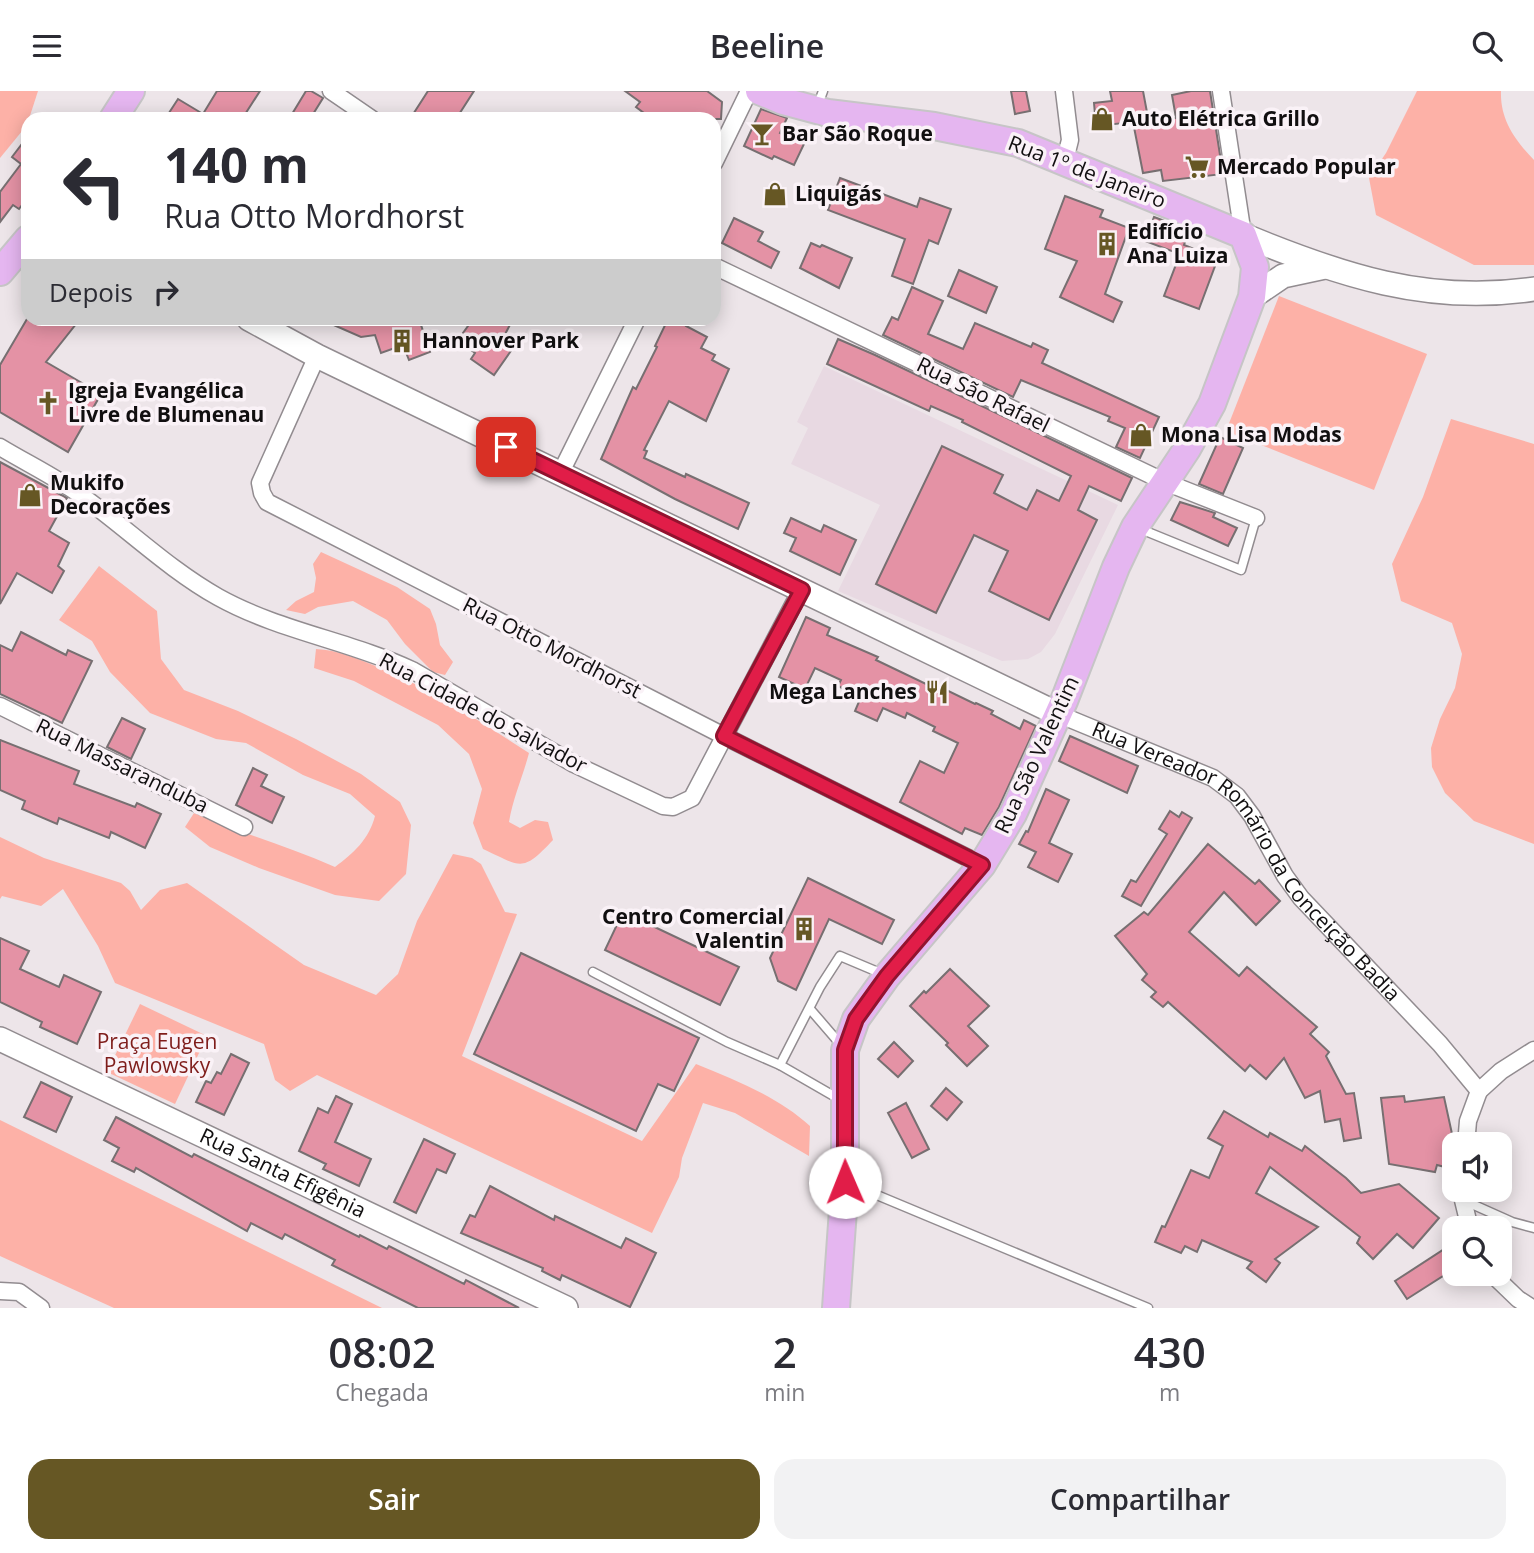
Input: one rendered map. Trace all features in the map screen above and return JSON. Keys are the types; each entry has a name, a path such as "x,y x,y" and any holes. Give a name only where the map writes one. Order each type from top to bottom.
{"main road":[{"path":"118,112 131,91"},
{"name":"Rua 1º de Janeiro","path":"759,91 783,101 819,100 851,117 977,134 1018,143 1243,235"},
{"name":"Rua São Valentim","path":"836,1308 845,1182 845,1050 856,1019 887,976 982,865 1013,814 1058,714 1116,567 1135,527 1200,428 1212,404 1252,297 1255,267 1243,235"},
{"path":"0,272 21,247"}],"street":[{"path":"331,91 362,112"},
{"path":"721,149 749,91"},
{"path":"1064,91 1070,140 1065,160"},
{"path":"1221,91 1243,235"},
{"name":"Rua 1º de Janeiro","path":"1243,235 1366,280 1450,293 1534,289"},
{"name":"Rua 1º de Janeiro","path":"1252,297 1283,276 1325,267"},
{"name":"Rua São Rafael","path":"721,269 1165,482 1256,518"},
{"name":"Rua Vereador Romário da Conceição Badia","path":"262,326 317,356 1058,714 1213,778 1237,796 1252,816 1285,876 1301,898 1440,1044 1479,1091"},
{"path":"560,474 634,326"},
{"name":"Rua Otto Mordhorst","path":"317,356 260,483 261,493 267,502 982,865"},
{"name":"Rua Cidade do Salvador","path":"0,447 85,498 165,563 218,597 253,615 386,658 412,670 573,764 663,806 673,807 691,798 802,590"},
{"name":"Rua Massaranduba","path":"0,706 244,827"},
{"name":"Rua Santa Efigênia","path":"0,1039 566,1308"},
{"path":"1467,1132 1468,1121 1479,1091 1501,1071 1534,1050"},
{"path":"1504,1286 1532,1308"},
{"path":"0,1291 19,1292 41,1308"}],"lane":[{"path":"1135,527 1241,570 1256,518"},
{"path":"780,1065 820,987 840,956 887,976"},
{"path":"593,972 727,1042 780,1065 844,1103"},
{"path":"810,1010 845,1050"},
{"path":"845,1182 1148,1308"},
{"path":"1476,1202 1512,1222 1534,1228"}],"shaded area":[{"path":"824,366 1118,505 1055,634 1041,652 1028,659 1002,661 838,591 880,505 791,464 808,428 797,422"}],"green space":[{"path":"0,91 38,91 31,112 21,112 21,132 0,158"},
{"path":"1417,91 1501,91 1503,111 1510,129 1534,160 1534,265 1474,265 1376,215 1369,178 1386,153"},
{"path":"1279,296 1427,354 1374,490 1226,431"},
{"path":"1451,419 1534,444 1534,844 1474,821 1445,793 1432,767 1431,748 1440,719 1455,688 1462,654 1452,623 1401,601 1392,564 1423,497"},
{"path":"321,552 397,587 430,609 440,645 453,662 445,675 433,672 405,644 387,620 353,601 318,607 305,614 286,610 296,601 314,592 316,578 313,564"},
{"path":"99,566 157,611 161,659 184,690 238,711 296,739 361,774 400,802 411,825 406,874 379,901 335,895 259,868 210,847 185,827 194,813 335,867 360,845 375,816 350,794 303,775 246,743 216,739 150,713 110,672 92,641 59,620"},
{"path":"316,649 352,657 414,683 529,753 509,822 520,828 535,820 548,822 553,840 534,858 521,864 483,849 473,823 482,789 469,754 438,725 354,681 314,668"},
{"path":"0,837 44,858 121,883 130,891 141,910 160,890 187,883 304,965 376,995 398,974 417,921 453,854 472,858 481,864 505,912 517,914 462,1056 642,1141 696,1064 756,1090 798,1116 810,1126 809,1156 735,1113 703,1103 682,1158 679,1177 652,1233 317,1075 290,1091 275,1080 264,1044 115,983 98,946 63,889 41,906 2,896 0,899"},
{"name":"Praça Eugen Pawlowsky","path":"140,1004 207,1036 175,1104 107,1072"},
{"path":"0,1120 382,1308 114,1308 0,1256"}],"building":[{"path":"217,91 260,91 246,112 204,112"},
{"path":"306,91 323,98 314,112 293,112"},
{"path":"428,91 474,91 460,112 414,112"},
{"path":"625,91 707,91 722,102 721,119 721,112 643,112 636,107 640,102"},
{"path":"1011,91 1026,91 1030,111 1015,114"},
{"path":"1110,91 1143,91 1149,123 1176,118 1172,95 1210,91 1223,174 1163,181 1161,170 1143,173 1133,122 1096,126 1094,103 1112,101"},
{"path":"178,99 200,112 170,112"},
{"path":"761,109 787,118 780,133 804,144 794,165 774,156 772,159 744,146"},
{"path":"21,145 21,164 12,157"},
{"path":"21,164 21,206 19,209 13,205 0,222 0,192"},
{"path":"840,178 917,207 920,198 951,209 938,244 929,240 913,284 892,276 905,239 828,210"},
{"path":"1065,196 1103,210 1100,217 1129,228 1105,294 1122,302 1113,322 1060,297 1077,261 1045,249"},
{"path":"1154,217 1189,230 1184,245 1202,252 1199,260 1215,266 1199,309 1164,296 1180,254 1145,241"},
{"path":"734,218 763,232 758,241 779,252 771,268 722,243"},
{"path":"811,243 852,258 839,288 800,268"},
{"path":"959,270 997,287 986,313 948,296"},
{"path":"912,287 943,301 928,334 963,349 975,323 1031,347 1033,343 1048,350 1042,363 1159,417 1140,458 1116,447 1125,428 1108,421 1110,417 1021,380 1013,397 883,335 892,317 898,320"},
{"name":"Igreja Evangélica Livre de Blumenau","path":"23,326 74,326 46,362 101,394 68,452 0,412 0,365"},
{"name":"Hannover Park","path":"336,326 421,326 430,352 409,360 403,345 381,353 375,335 361,337"},
{"path":"468,326 509,326 502,340 513,348 494,375 471,359 475,353 458,340"},
{"path":"665,326 686,326 707,337 701,348 715,355 712,360 729,369 706,421 669,401 644,450 647,451 644,458 749,503 738,529 601,459 633,387 636,389 657,347 655,346"},
{"path":"838,339 1132,478 1121,501 1089,486 1078,510 1097,520 1049,620 989,591 1008,551 974,535 936,613 876,584 942,446 1003,475 994,493 1027,510 1037,490 1059,501 1071,476 962,422 963,420 931,406 929,411 827,364"},
{"path":"1220,437 1243,448 1223,494 1199,484"},
{"path":"0,462 67,498 49,531 69,543 58,566 64,571 52,593 17,573 0,604"},
{"path":"1180,502 1215,513 1213,517 1237,528 1228,546 1171,520"},
{"path":"791,518 821,532 824,525 856,540 840,575 790,551 796,538 784,533"},
{"path":"806,617 830,628 827,635 878,657 876,660 928,685 930,682 993,711 991,714 1020,729 1024,720 1036,726 999,807 982,835 965,828 962,834 900,802 920,761 944,773 958,743 933,731 935,727 907,713 905,718 883,708 877,721 855,711 861,697 838,686 841,680 815,668 805,689 779,677"},
{"path":"21,632 66,655 68,650 92,661 62,723 0,694 0,645 12,651"},
{"path":"122,718 145,729 131,759 107,747"},
{"path":"1070,736 1138,766 1127,793 1059,761"},
{"path":"0,740 79,771 74,784 135,807 137,803 161,814 145,848 111,832 109,838 59,818 57,824 22,809 25,801 0,790"},
{"path":"253,768 267,775 261,786 284,797 272,823 236,805"},
{"path":"1046,789 1069,800 1049,843 1072,854 1058,882 1028,867 1036,852 1019,844 1026,831 1028,832"},
{"path":"1170,811 1179,817 1182,812 1192,818 1141,906 1122,896 1131,880 1136,882 1167,834 1159,829"},
{"path":"1208,844 1255,884 1259,880 1280,901 1256,925 1224,892 1189,932 1239,976 1247,967 1317,1027 1310,1034 1329,1052 1326,1056 1346,1094 1354,1093 1361,1138 1344,1141 1340,1119 1325,1122 1320,1091 1305,1098 1284,1058 1266,1079 1250,1065 1245,1071 1168,1002 1163,1007 1151,997 1156,992 1142,980 1147,974 1115,936 1144,912 1148,915"},
{"name":"Centro Comercial Valentin","path":"808,878 894,920 882,944 829,919 796,990 778,981 770,958"},
{"path":"623,912 739,967 720,1005 605,950"},
{"path":"0,938 29,951 20,969 59,987 64,975 101,992 77,1044 40,1027 42,1022 0,1002"},
{"path":"521,953 699,1038 674,1091 658,1084 636,1131 474,1054"},
{"path":"950,969 989,1006 968,1026 988,1046 967,1066 910,1006"},
{"path":"894,1042 913,1061 898,1077 878,1059"},
{"path":"231,1054 249,1063 224,1115 196,1102 206,1081 211,1083 217,1072 221,1074"},
{"path":"41,1082 72,1097 56,1132 24,1117"},
{"path":"946,1088 962,1102 947,1120 931,1106"},
{"path":"336,1096 352,1104 335,1142 371,1159 359,1186 323,1169 326,1164 299,1151 318,1108 328,1113"},
{"path":"1404,1096 1405,1102 1444,1097 1452,1132 1442,1132 1442,1166 1437,1165 1435,1172 1389,1164 1381,1098"},
{"path":"906,1103 929,1149 912,1158 888,1113"},
{"path":"1224,1111 1268,1137 1270,1133 1302,1151 1305,1146 1361,1193 1399,1184 1439,1218 1413,1248 1397,1234 1373,1259 1357,1243 1360,1237 1270,1167 1256,1193 1318,1227 1275,1259 1280,1263 1266,1282 1247,1268 1252,1262 1202,1240 1197,1252 1185,1246 1181,1253 1155,1242 1162,1226 1165,1227 1191,1170 1209,1178 1223,1146 1208,1138"},
{"path":"116,1117 192,1157 194,1154 359,1237 360,1235 387,1249 389,1246 464,1284 466,1280 519,1308 418,1308 332,1265 335,1260 285,1234 282,1239 251,1223 247,1231 136,1168 134,1172 112,1161 119,1148 104,1140"},
{"path":"424,1139 455,1154 446,1173 437,1169 416,1213 394,1202"},
{"path":"490,1186 554,1220 555,1216 621,1248 626,1238 656,1253 630,1307 562,1275 560,1280 542,1271 543,1268 461,1233 470,1215 475,1217"},
{"path":"1442,1251 1442,1277 1407,1299 1395,1281"}],"place":[{"name":"Auto Elétrica Grillo","path":"1102,119"},
{"name":"Bar São Roque","path":"762,134"},
{"name":"Mercado Popular","path":"1197,167"},
{"name":"Liquigás","path":"775,194"},
{"name":"Edifício Ana Luiza","path":"1107,244"},
{"name":"Hannover Park","path":"402,341"},
{"name":"Igreja Evangélica Livre de Blumenau","path":"48,403"},
{"name":"Mona Lisa Modas","path":"1141,435"},
{"name":"Mukifo Decorações","path":"30,495"},
{"name":"Mega Lanches","path":"937,692"},
{"name":"Centro Comercial Valentin","path":"804,929"}],"route":[{"path":"506,447 802,590 724,736 982,865 887,976 856,1019 845,1050 845,1182"}]}
